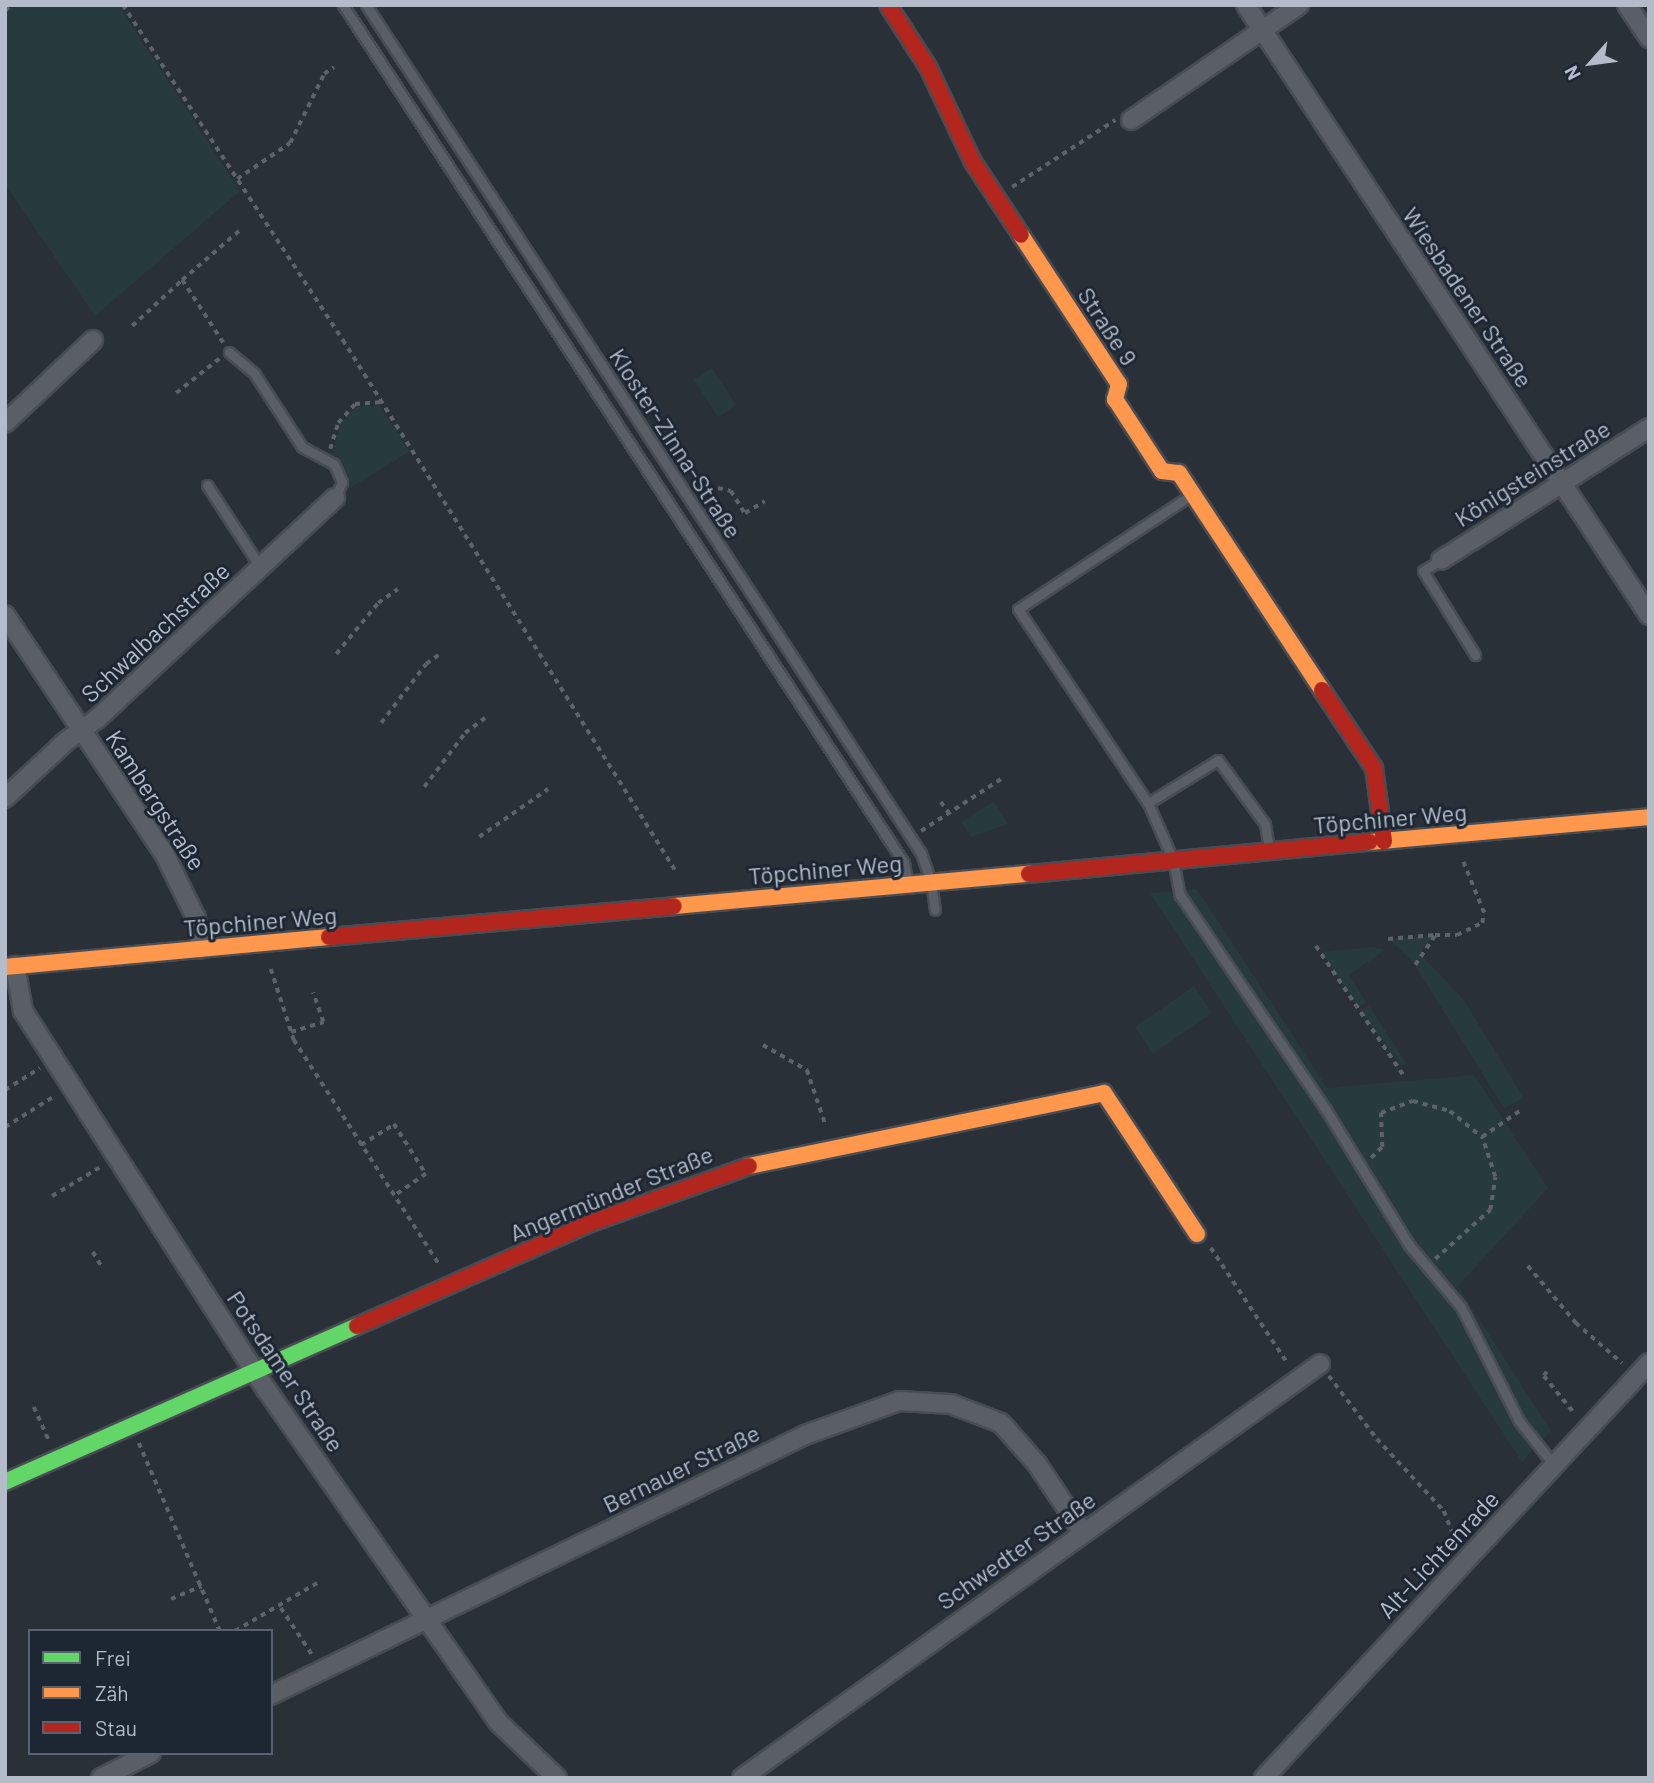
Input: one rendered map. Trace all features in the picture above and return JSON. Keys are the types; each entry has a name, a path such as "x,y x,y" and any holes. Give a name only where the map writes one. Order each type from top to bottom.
{"street":[{"name":"Straße 9","path":"888,5 928,67 973,162 1119,384 1115,399 1162,471 1179,473 1374,768 1384,841"},
{"name":"Wiesbadener Straße","path":"1246,5 1649,615"},
{"path":"1137,116 1299,5"},
{"path":"1627,5 1649,38"},
{"path":"5,424 93,340"},
{"name":"Königsteinstraße","path":"1441,560 1649,428"},
{"name":"Schwalbachstraße","path":"5,798 335,498"},
{"name":"Kambergstraße","path":"5,615 181,884 196,918 201,949"},
{"name":"Töpchiner Weg","path":"10,966 1649,817"},
{"name":"Potsdamer Straße","path":"10,966 23,1011 255,1373 506,1732 557,1778"},
{"name":"Angermünder Straße","path":"5,1482 587,1224 726,1172 1068,1097 1104,1093 1197,1234"},
{"name":"Alt-Lichtenrade","path":"1264,1778 1649,1363"},
{"name":"Schwedter Straße","path":"743,1778 1082,1531 1320,1364"},
{"name":"Bernauer Straße","path":"273,1694 804,1435 900,1401 951,1404 1001,1423 1037,1464 1082,1531"},
{"path":"101,1778 147,1755"}],"lane":[{"name":"Kloster-Zinna-Straße","path":"343,5 904,863 908,884"},
{"name":"Kloster-Zinna-Straße","path":"366,5 911,838 932,882 934,910"},
{"path":"229,352 254,373 302,447 334,464 342,482 335,498"},
{"path":"207,485 261,568"},
{"path":"1192,494 1018,609 1148,803 1173,860 1180,895 1360,1165 1409,1245 1428,1265 1483,1345 1519,1421 1554,1465"},
{"path":"1441,560 1423,571 1475,655"},
{"path":"1148,803 1218,760 1265,824 1269,851"}],"path":[{"path":"5,11 11,5"},
{"path":"123,5 382,401 677,873"},
{"path":"237,179 290,143 324,74 334,67"},
{"path":"996,197 1135,108 1137,116"},
{"path":"132,326 239,231"},
{"path":"177,393 197,380 194,375 229,352 182,280"},
{"path":"327,461 338,423 355,404 382,401"},
{"path":"718,488 731,492 745,513 765,501"},
{"path":"336,654 378,603 398,589"},
{"path":"381,723 426,664 441,653"},
{"path":"424,787 465,733 485,718"},
{"path":"911,838 1004,777"},
{"path":"479,837 548,789"},
{"path":"941,802 949,813"},
{"path":"1388,939 1457,935 1482,923 1484,913 1463,862"},
{"path":"1415,965 1435,935"},
{"path":"1316,946 1404,1076"},
{"path":"271,969 291,1032 446,1277"},
{"path":"291,1032 323,1022 313,993"},
{"path":"763,1045 807,1070 829,1135"},
{"path":"5,1090 40,1068"},
{"path":"5,1127 56,1095"},
{"path":"1360,1165 1382,1147 1381,1113 1413,1101 1450,1111 1482,1137 1494,1164 1493,1202 1476,1223 1428,1265"},
{"path":"1482,1137 1521,1110"},
{"path":"361,1145 394,1124 426,1174 394,1196"},
{"path":"52,1196 102,1166"},
{"path":"1197,1234 1207,1242 1291,1369"},
{"path":"93,1252 102,1267"},
{"path":"1528,1266 1576,1323 1622,1363"},
{"path":"1320,1364 1377,1439 1444,1511 1456,1542"},
{"path":"1547,1372 1544,1376 1575,1414"},
{"path":"34,1407 53,1449"},
{"path":"136,1437 219,1629"},
{"path":"239,1629 281,1608 317,1583"},
{"path":"172,1599 201,1586"},
{"path":"281,1608 316,1661"}],"green space":[{"path":"5,5 118,5 240,191 95,316 5,184"},
{"path":"712,368 736,405 718,417 694,380"},
{"path":"379,405 410,451 349,489 333,453 340,424 356,407"},
{"path":"994,801 1008,824 971,837 961,822"},
{"path":"1197,889 1327,1088 1474,1075 1548,1188 1458,1286 1551,1431 1522,1462 1150,893"},
{"path":"1433,936 1420,954 1463,999 1524,1098 1504,1108 1413,962 1389,939"},
{"path":"1372,947 1385,950 1349,975 1366,1002 1357,1007 1322,952"},
{"path":"1194,986 1212,1013 1153,1054 1135,1027"},
{"path":"1369,1006 1406,1063 1402,1066 1360,1011"}],"traffic: fast":[{"path":"5,1482 357,1326"}],"traffic: slow":[{"path":"1021,235 1119,384 1115,399 1162,471 1179,473 1322,690"},
{"path":"1370,842 1649,817"},
{"path":"674,906 1029,874"},
{"path":"5,967 329,937"},
{"path":"749,1166 1104,1093 1197,1234"}],"traffic: jam":[{"path":"888,5 928,67 973,162 1021,235"},
{"path":"1322,690 1374,768 1384,841"},
{"path":"1029,874 1370,842"},
{"path":"329,937 674,906"},
{"path":"357,1326 588,1224 749,1166"}]}
